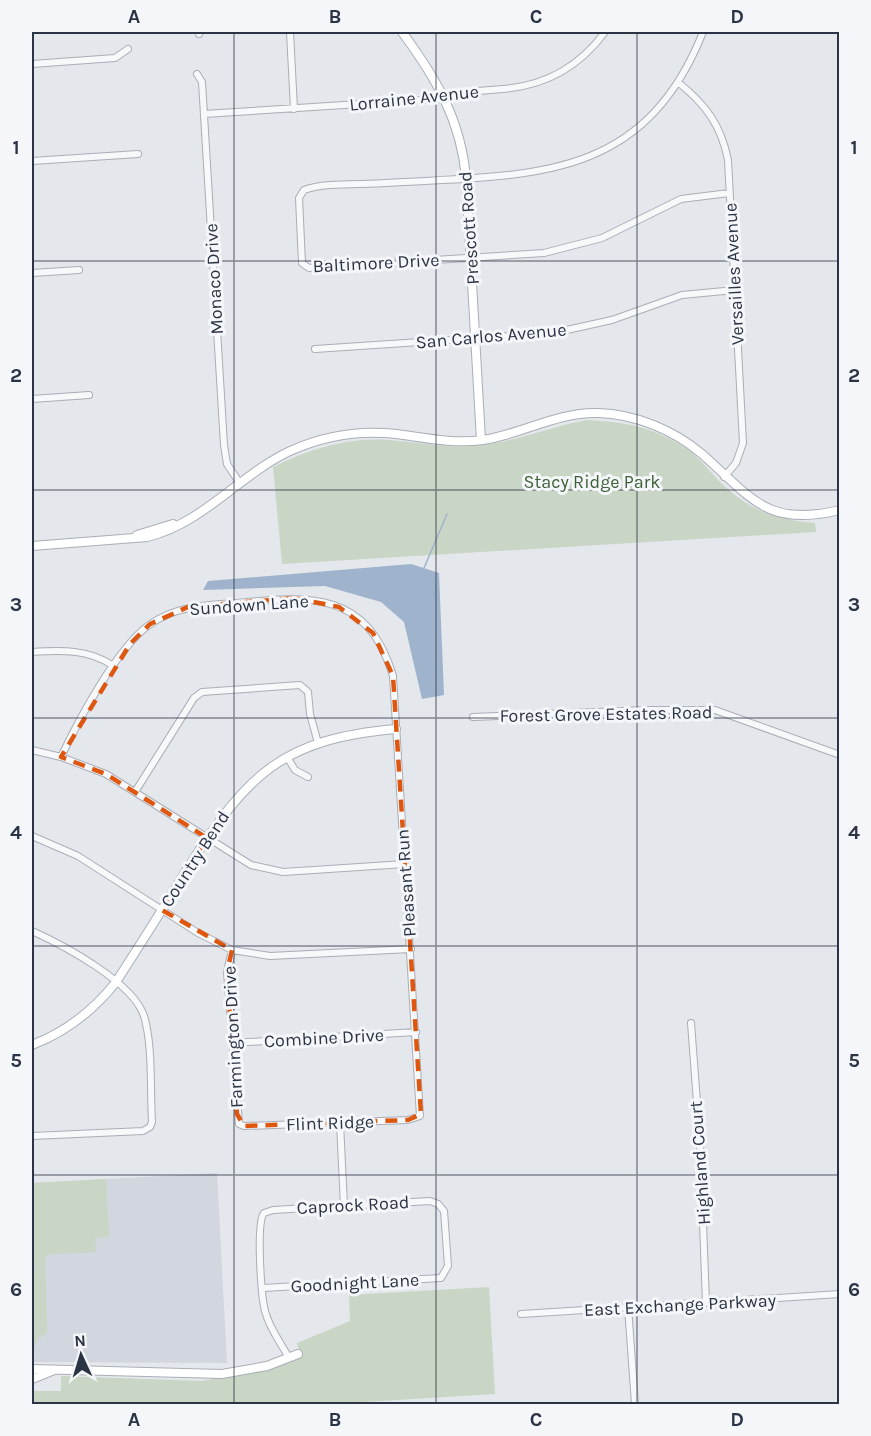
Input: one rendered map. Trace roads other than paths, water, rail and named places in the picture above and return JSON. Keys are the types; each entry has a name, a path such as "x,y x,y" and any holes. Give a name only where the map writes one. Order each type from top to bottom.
{"street":[{"path":"290,32 294,109"},
{"name":"Prescott Road","path":"402,32 445,96 459,135 466,178 481,440"},
{"name":"Lorraine Avenue","path":"204,114 438,99 457,92 519,87 549,79 576,63 605,32"},
{"path":"466,178 542,172 582,160 636,129 679,83 703,32"},
{"path":"32,64 115,58 128,49"},
{"name":"Monaco Drive","path":"197,74 202,82 224,445 227,464 239,482"},
{"name":"Versailles Avenue","path":"679,83 697,98 714,119 720,131 728,160 742,443 736,463 724,477"},
{"path":"32,161 138,154"},
{"name":"Baltimore Drive","path":"466,178 310,188 302,191 299,198 302,260 307,268 544,253 580,245 629,226 681,199 729,193"},
{"path":"32,273 79,270"},
{"name":"San Carlos Avenue","path":"315,349 475,339 573,329 612,320 682,295 735,290"},
{"path":"32,399 89,395"},
{"path":"32,546 129,538 185,521 207,510 239,482 290,451 333,437 374,433 434,440 481,440 566,416 614,415 645,422 675,435 701,454 748,498 781,513 817,515 840,510"},
{"name":"Sundown Lane","path":"61,757 114,666 140,632 176,611 202,605 277,599 317,600 339,607 358,618 385,650"},
{"name":"Pleasant Run","path":"385,650 393,676 420,1116"},
{"path":"32,652 76,651 97,656 114,666"},
{"path":"135,792 198,694 208,690 292,684 304,687 308,692 310,714 318,743"},
{"name":"Forest Grove Estates Road","path":"473,717 647,710 714,710 840,755"},
{"name":"Country Bend","path":"32,1045 69,1027 86,1014 116,982 207,838 238,796 266,771 287,757 318,743 354,733 396,729"},
{"path":"32,750 61,757 105,774 251,865 268,870 405,864"},
{"path":"287,757 296,770 308,777"},
{"path":"32,836 78,856 198,933 232,950 270,956 411,949"},
{"path":"32,931 116,982 135,999 146,1023 153,1122 150,1127 142,1131 32,1136"},
{"name":"Farmington Drive","path":"232,950 227,972 239,1124"},
{"name":"Highland Court","path":"691,1023 701,1164 706,1303"},
{"name":"Combine Drive","path":"232,1043 416,1032"},
{"name":"Flint Ridge","path":"239,1124 244,1126 408,1120 420,1116"},
{"path":"340,1123 344,1206"},
{"name":"Caprock Road","path":"263,1288 260,1225 264,1213 273,1210 430,1201 440,1206 445,1215 448,1266 445,1275"},
{"name":"Goodnight Lane","path":"263,1288 438,1279 445,1275"},
{"path":"263,1288 268,1321 289,1358"},
{"name":"East Exchange Parkway","path":"521,1314 840,1294"},
{"path":"628,1307 635,1404"},
{"path":"32,1369 222,1374 257,1368 298,1354"},
{"path":"32,1380 54,1370"}],"water":[{"path":"411,564 439,573 444,695 422,699 404,622 381,602 325,586 203,590 208,581"}],"waterway":[{"path":"424,568 447,514"}],"park label":[{"name":"Stacy Ridge Park","path":"592,482"}]}
